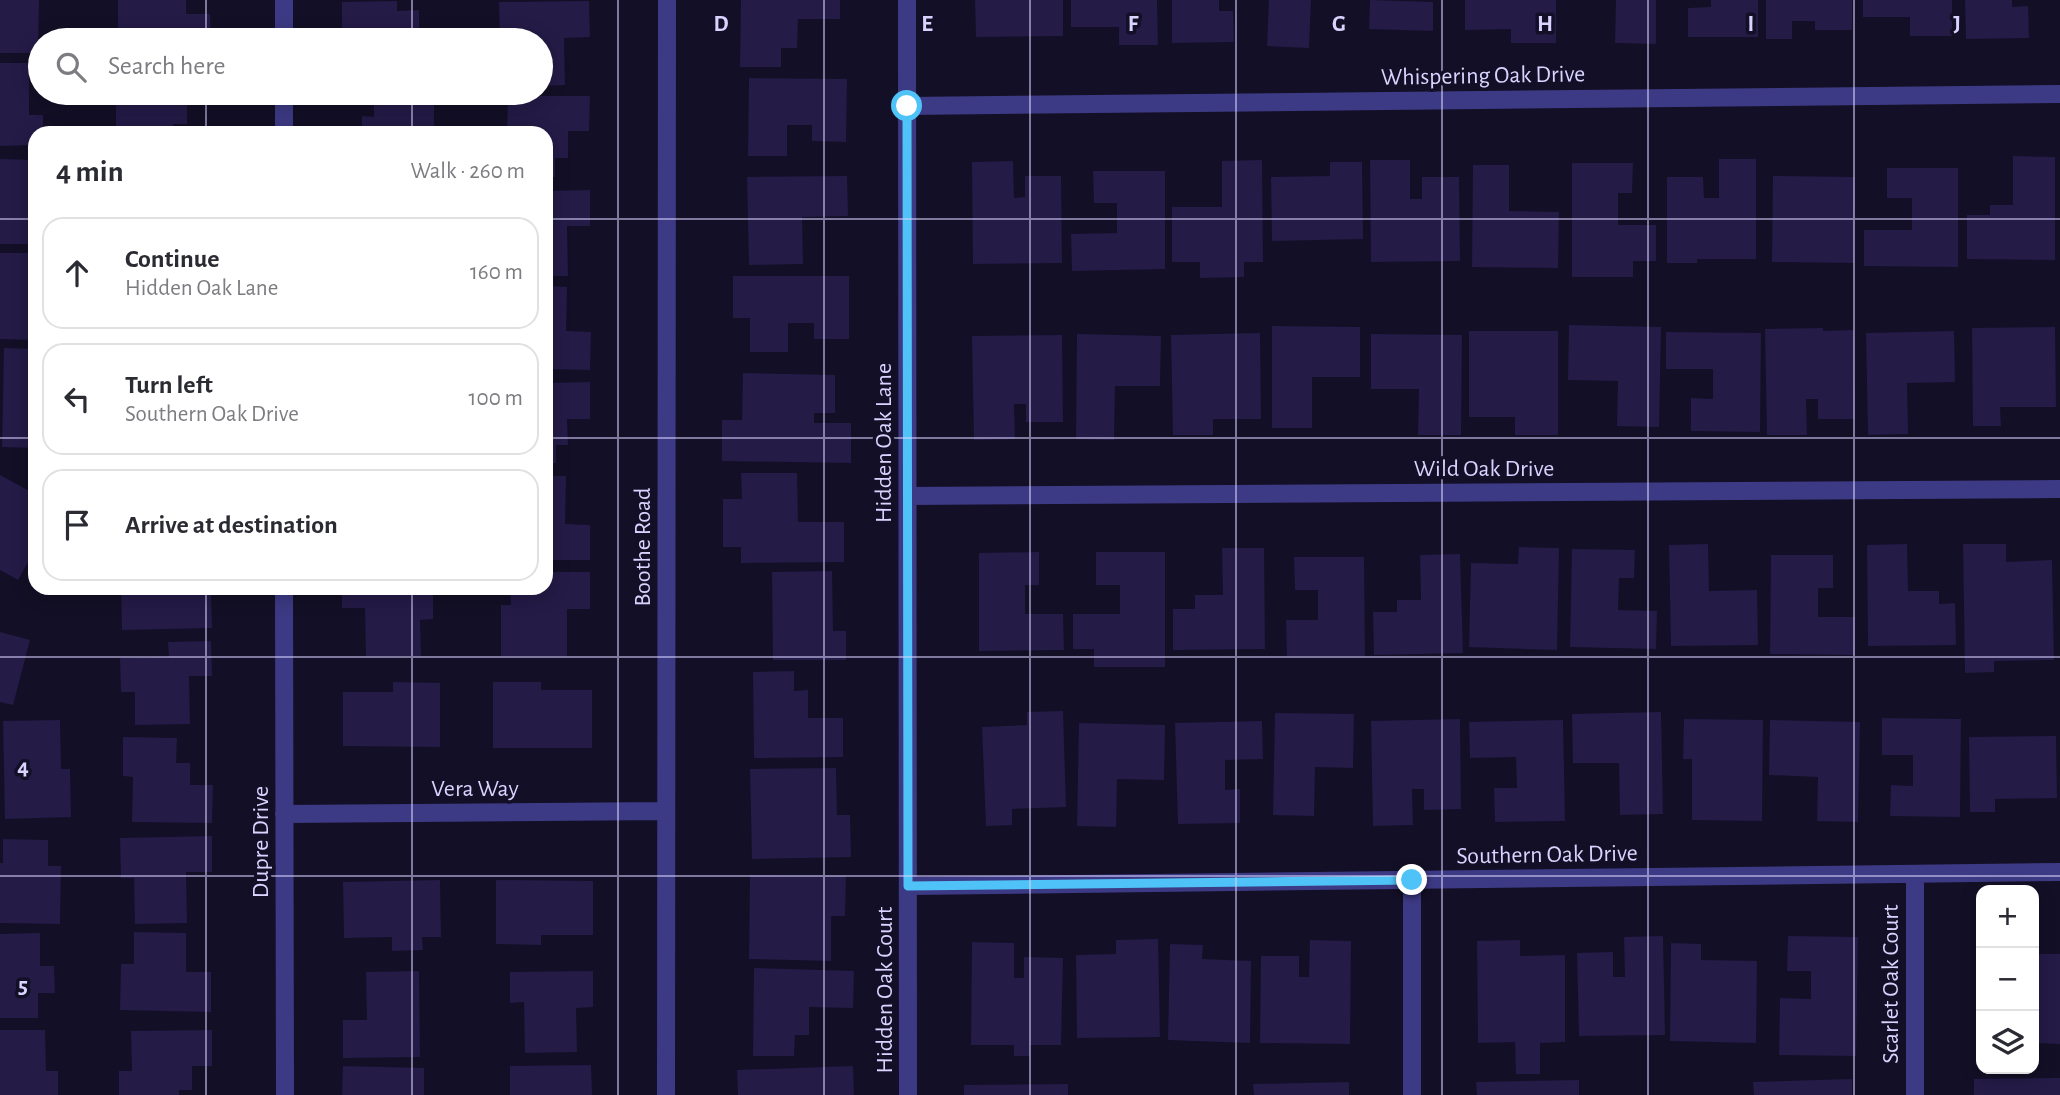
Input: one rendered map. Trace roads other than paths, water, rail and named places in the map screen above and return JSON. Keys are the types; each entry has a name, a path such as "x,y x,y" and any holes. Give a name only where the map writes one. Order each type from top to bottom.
{"street":[{"path":"284,0 284,28"},
{"name":"Boothe Road","path":"666,1095 667,0"},
{"name":"Hidden Oak Lane","path":"907,0 908,886"},
{"name":"Whispering Oak Drive","path":"907,106 2060,94"},
{"path":"284,105 284,126"},
{"name":"Wild Oak Drive","path":"908,496 2060,489"},
{"name":"Dupre Drive","path":"284,595 285,1095"},
{"name":"Vera Way","path":"284,814 666,811"},
{"name":"Southern Oak Drive","path":"908,886 2060,872"},
{"name":"Scarlet Oak Court","path":"1915,874 1915,1095"},
{"path":"1412,880 1412,1095"},
{"name":"Hidden Oak Court","path":"908,886 908,1095"}]}
